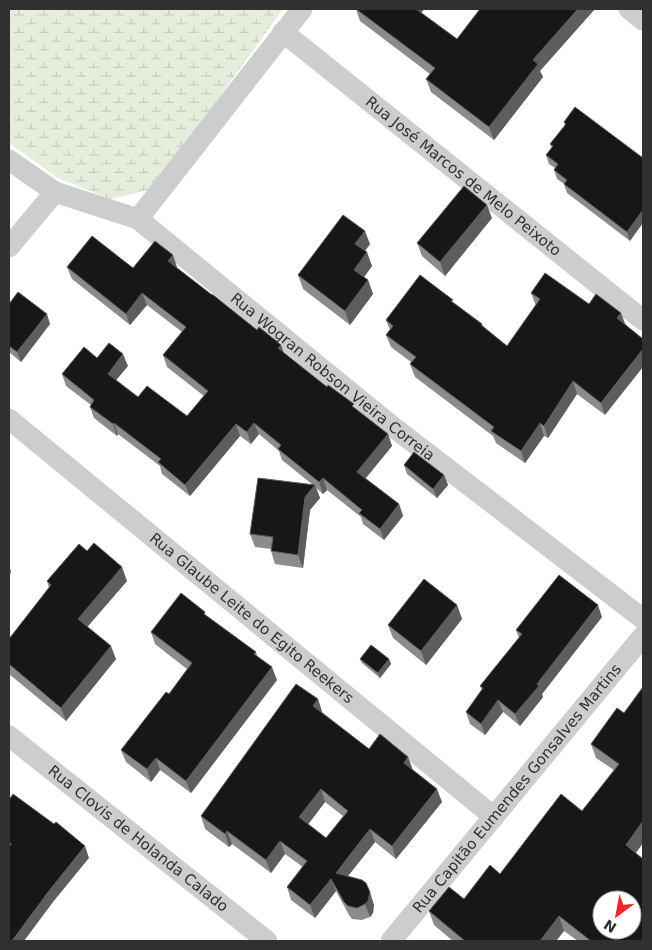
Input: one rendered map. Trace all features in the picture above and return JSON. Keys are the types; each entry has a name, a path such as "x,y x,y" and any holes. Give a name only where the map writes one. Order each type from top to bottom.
{"street":[{"path":"138,219 302,9"},
{"path":"629,9 643,20"},
{"name":"Rua José Marcos de Melo Peixoto","path":"284,32 643,320"},
{"name":"Rua Wogran Robson Vieira Correia","path":"9,160 55,192 138,219 388,424 643,619"},
{"path":"9,247 55,192"},
{"name":"Rua Glaube Leite do Egito Reekers","path":"9,419 494,818"},
{"name":"Rua Capitão Eumendes Gonsalves Martins","path":"391,941 643,636"},
{"name":"Rua Clovis de Holanda Calado","path":"9,736 267,941"}],"green space":[{"path":"9,9 283,9 153,189 110,199 58,178 9,143"}],"building":[{"path":"356,9 416,9 457,39 480,9 578,9 533,60 538,64 489,127 426,79 435,68"},
{"path":"575,107 643,158 643,210 627,232 564,184 567,180 554,170 558,164 546,155 553,146 550,144 566,124 564,122"},
{"path":"464,186 487,205 440,262 417,243"},
{"path":"343,215 365,231 355,244 367,252 354,270 368,280 345,311 298,275"},
{"path":"92,236 133,268 155,241 173,255 168,261 257,330 259,327 281,345 278,348 327,387 328,385 354,404 352,406 388,434 357,472 399,504 380,529 359,513 362,510 323,478 319,482 278,449 281,445 254,423 247,432 236,424 185,485 158,462 161,459 90,407 94,400 62,374 84,347 97,358 109,343 123,354 108,374 138,397 147,386 187,416 208,391 163,355 186,327 142,293 126,314 67,267"},
{"path":"545,273 589,304 596,294 621,313 617,318 643,339 643,349 601,403 573,381 544,426 540,423 521,451 491,431 494,427 410,364 416,357 386,335 393,326 386,320 420,275 507,346 540,299 531,293"},
{"path":"18,292 47,314 17,352 9,346 9,304"},
{"path":"414,452 444,475 433,489 404,465"},
{"path":"258,478 315,485 305,497 298,555 271,551 273,537 250,534"},
{"path":"94,543 122,567 78,619 111,646 61,708 9,664 9,639 51,585 47,581 79,544 87,551"},
{"path":"559,575 598,605 537,684 539,686 515,714 498,700 481,724 466,712 483,688 480,686 522,634 516,630"},
{"path":"424,579 457,605 421,651 388,625"},
{"path":"181,593 205,612 204,614 256,652 254,654 272,667 186,781 156,758 147,769 121,750 166,692 169,694 192,663 151,632"},
{"path":"371,645 389,659 378,673 360,659"},
{"path":"296,684 318,699 313,706 369,749 380,734 408,757 404,763 437,789 392,846 370,829 336,873 362,880 366,883 370,892 368,901 357,908 348,906 344,902 331,879 310,905 287,887 307,861 280,841 266,860 227,831 225,834 201,816","holes":["321,789 348,811 326,838 299,817"]},
{"path":"643,687 643,821 626,845 643,859 643,941 591,941 559,916 540,941 465,941 429,911 449,887 464,899 490,865 500,874 561,794 582,811 619,764 591,744 617,708 624,713"},
{"path":"13,794 54,824 56,822 85,846 12,941 9,941 9,847 11,844 9,843 9,800"}]}
